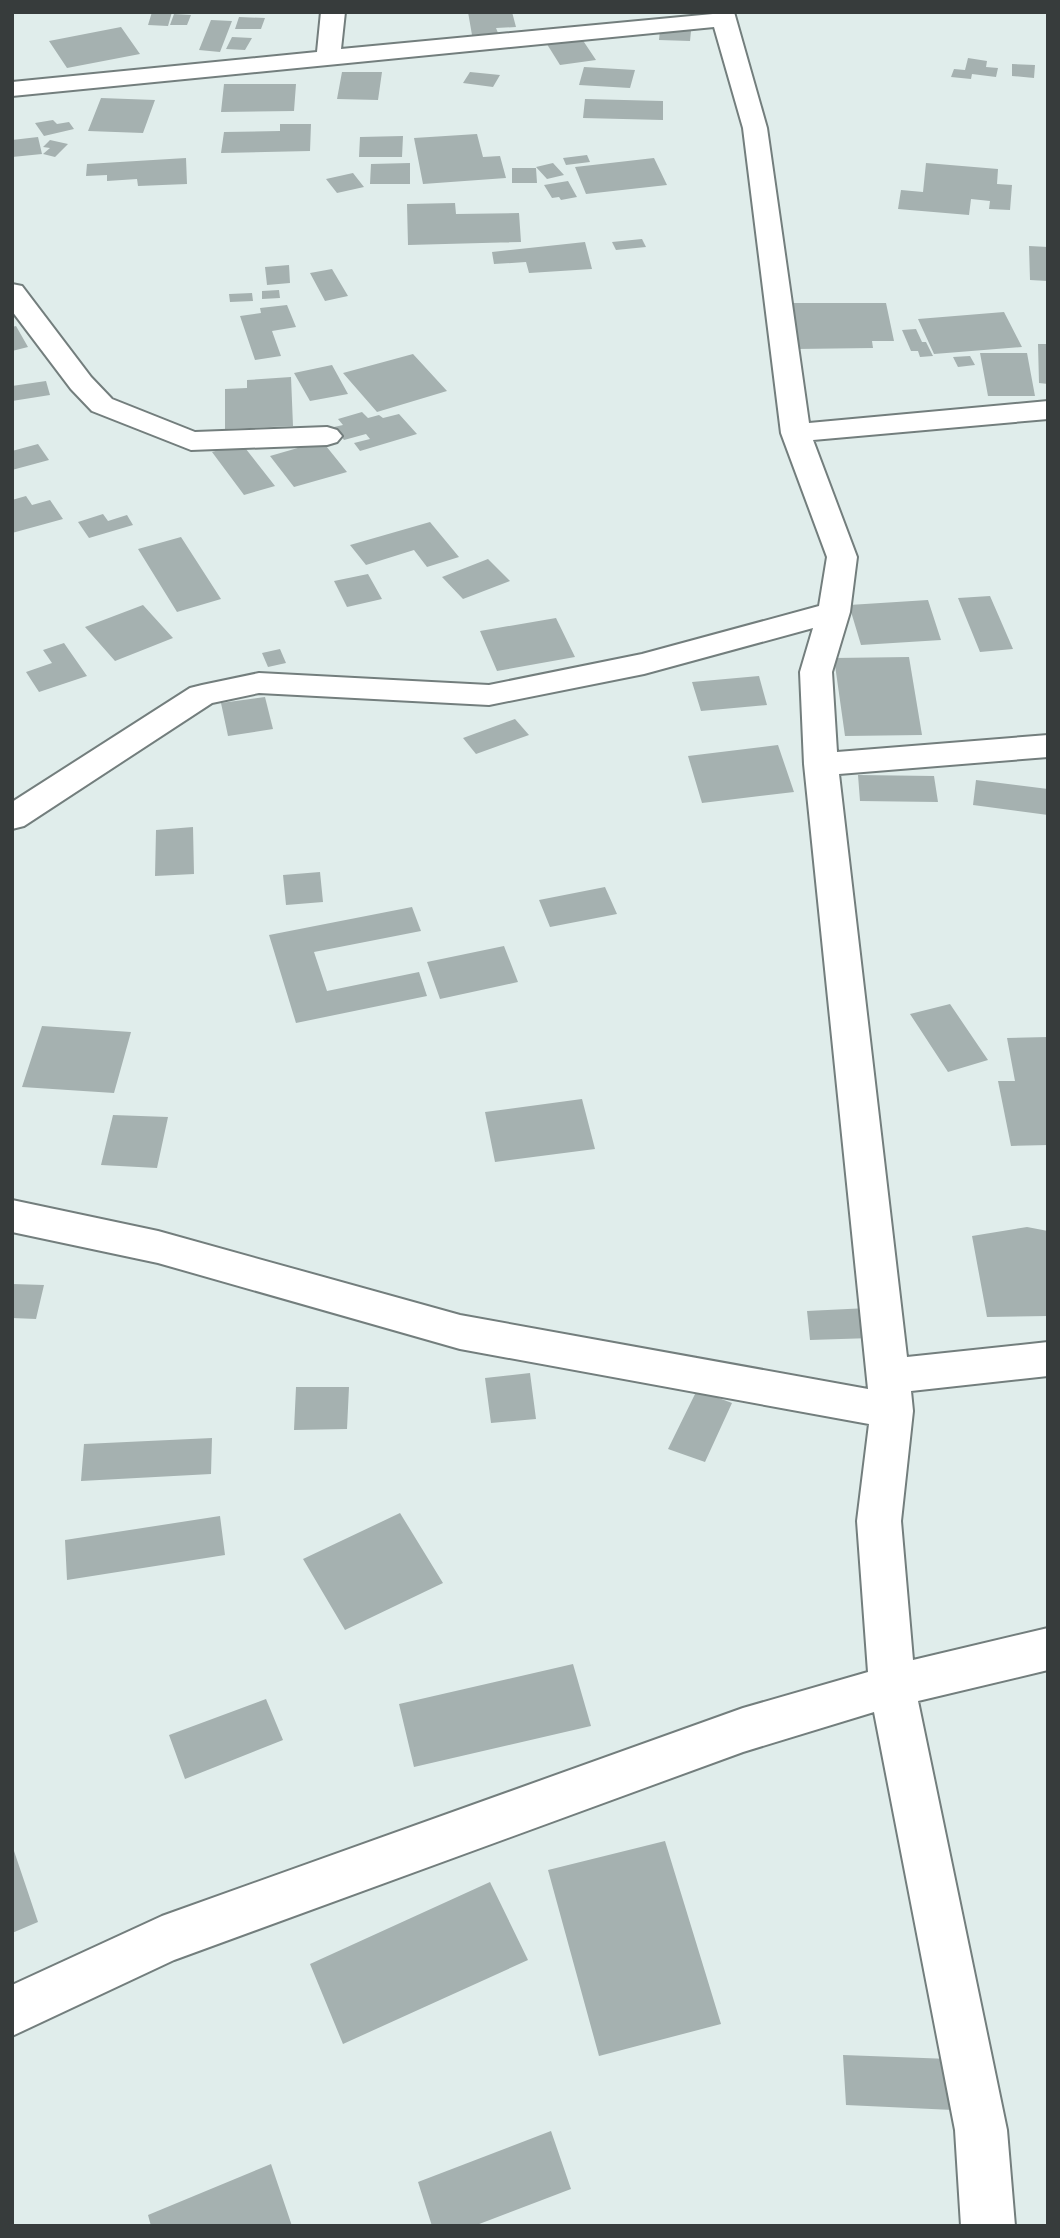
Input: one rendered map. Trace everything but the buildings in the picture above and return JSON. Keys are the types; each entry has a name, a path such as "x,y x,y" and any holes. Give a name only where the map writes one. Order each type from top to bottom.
{"street":[{"path":"328,57 333,12"},
{"path":"12,89 722,15 755,128 796,433 842,557 834,612 816,672 821,764 890,1393 879,1521 892,1686 981,2130 988,2226"},
{"path":"12,292 81,383 102,405 191,441 327,436"},
{"path":"796,433 1048,410"},
{"path":"12,818 202,695 259,683 489,695 644,664 834,612"},
{"path":"821,764 1048,746"},
{"path":"12,1216 158,1247 460,1332 890,1393 1048,1359"},
{"path":"12,2011 162,1940 743,1730 892,1686 1048,1649"}]}
